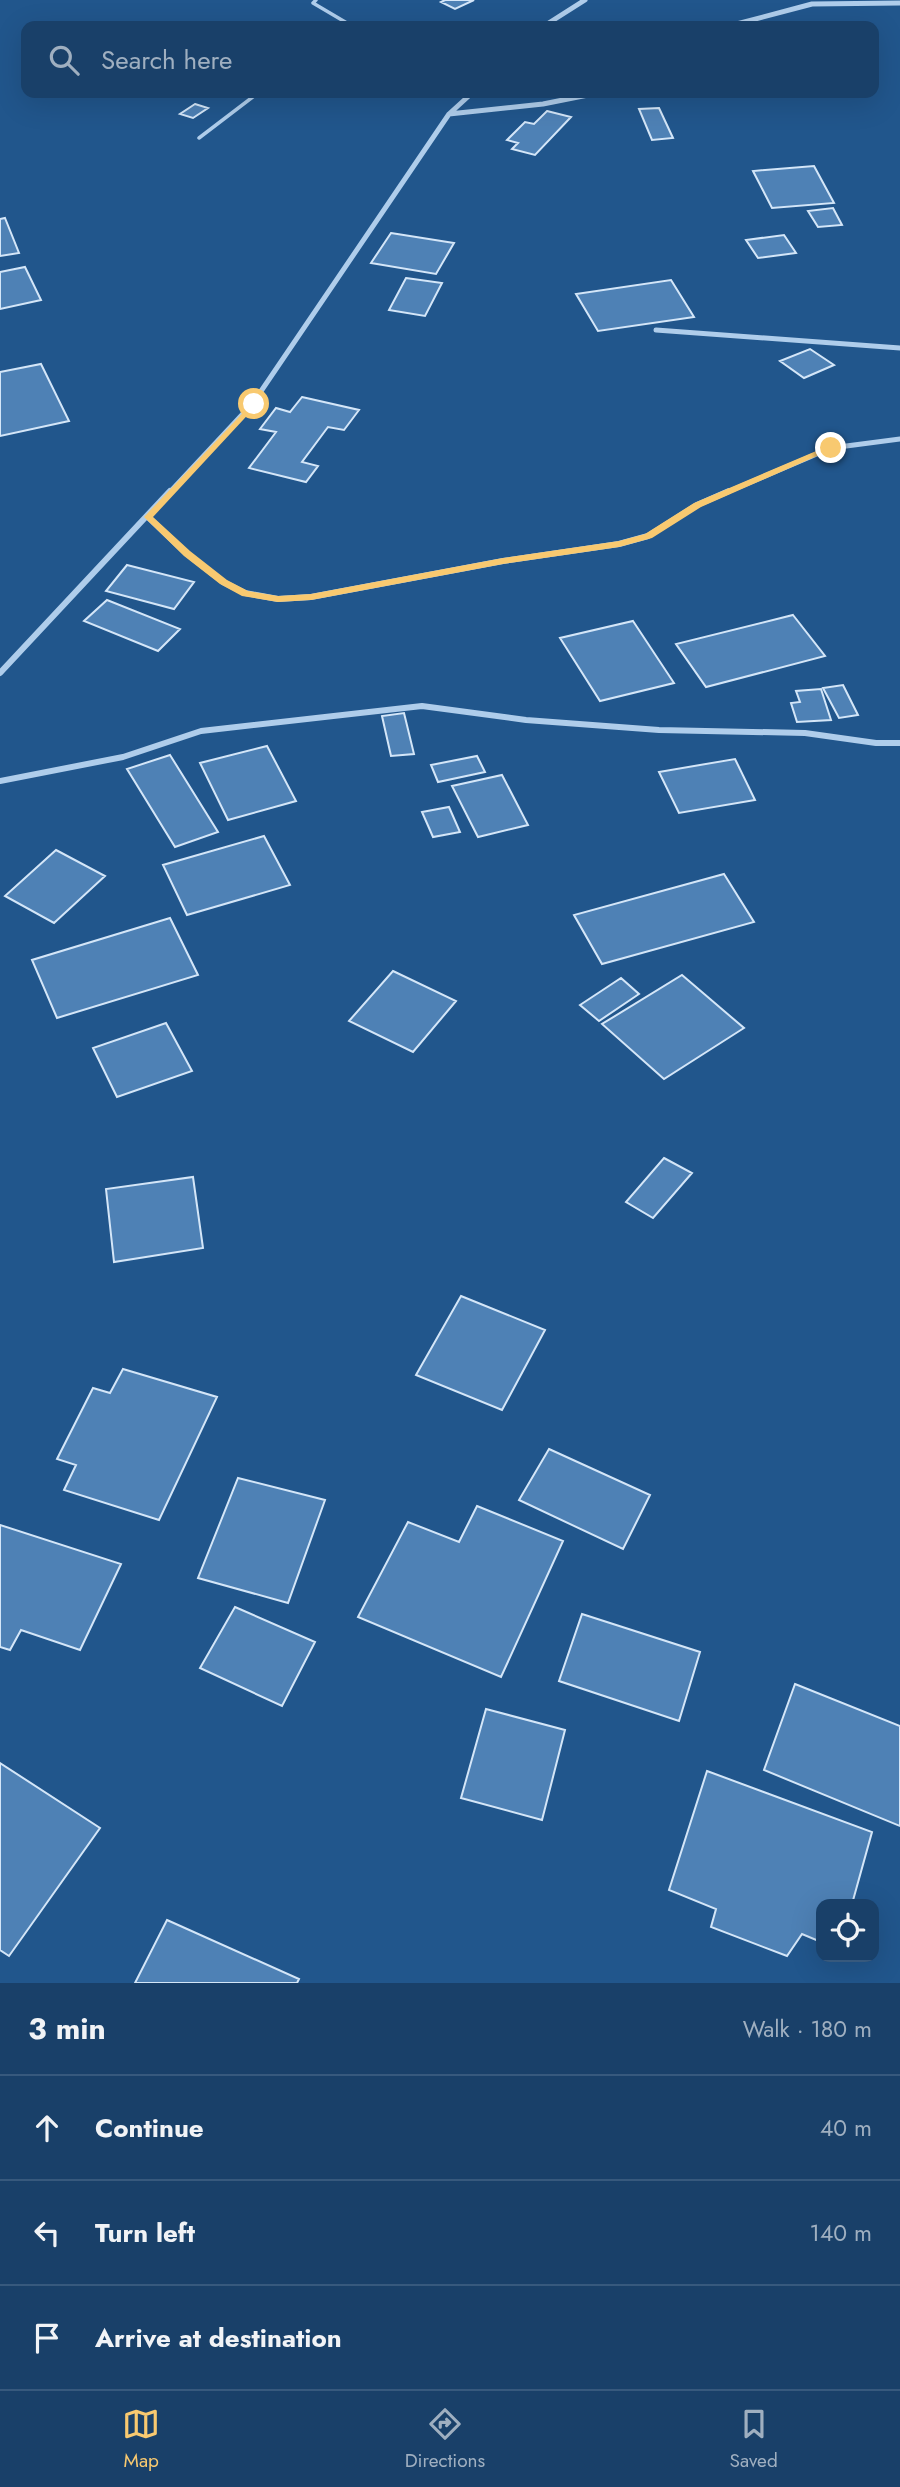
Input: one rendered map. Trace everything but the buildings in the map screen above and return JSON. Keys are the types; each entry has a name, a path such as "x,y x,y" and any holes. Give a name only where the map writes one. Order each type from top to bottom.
{"street":[{"path":"552,21 585,0"},
{"path":"748,21 813,4 900,3"},
{"path":"0,673 254,404 449,114 467,98"},
{"path":"449,114 572,98"},
{"path":"656,330 900,348"},
{"path":"148,517 196,561 223,582 245,593 278,599 311,597 503,561 619,544 648,536 698,505 831,448 900,439"},
{"path":"0,781 123,757 201,731 422,706 526,720 659,730 806,733 876,743 900,743"}],"lane":[{"path":"316,0 313,3 340,21"},
{"path":"199,138 251,98"}],"route":[{"path":"254,404 148,517 187,554 223,582 245,593 278,599 311,597 503,561 619,544 648,536 698,505 831,448"}]}
